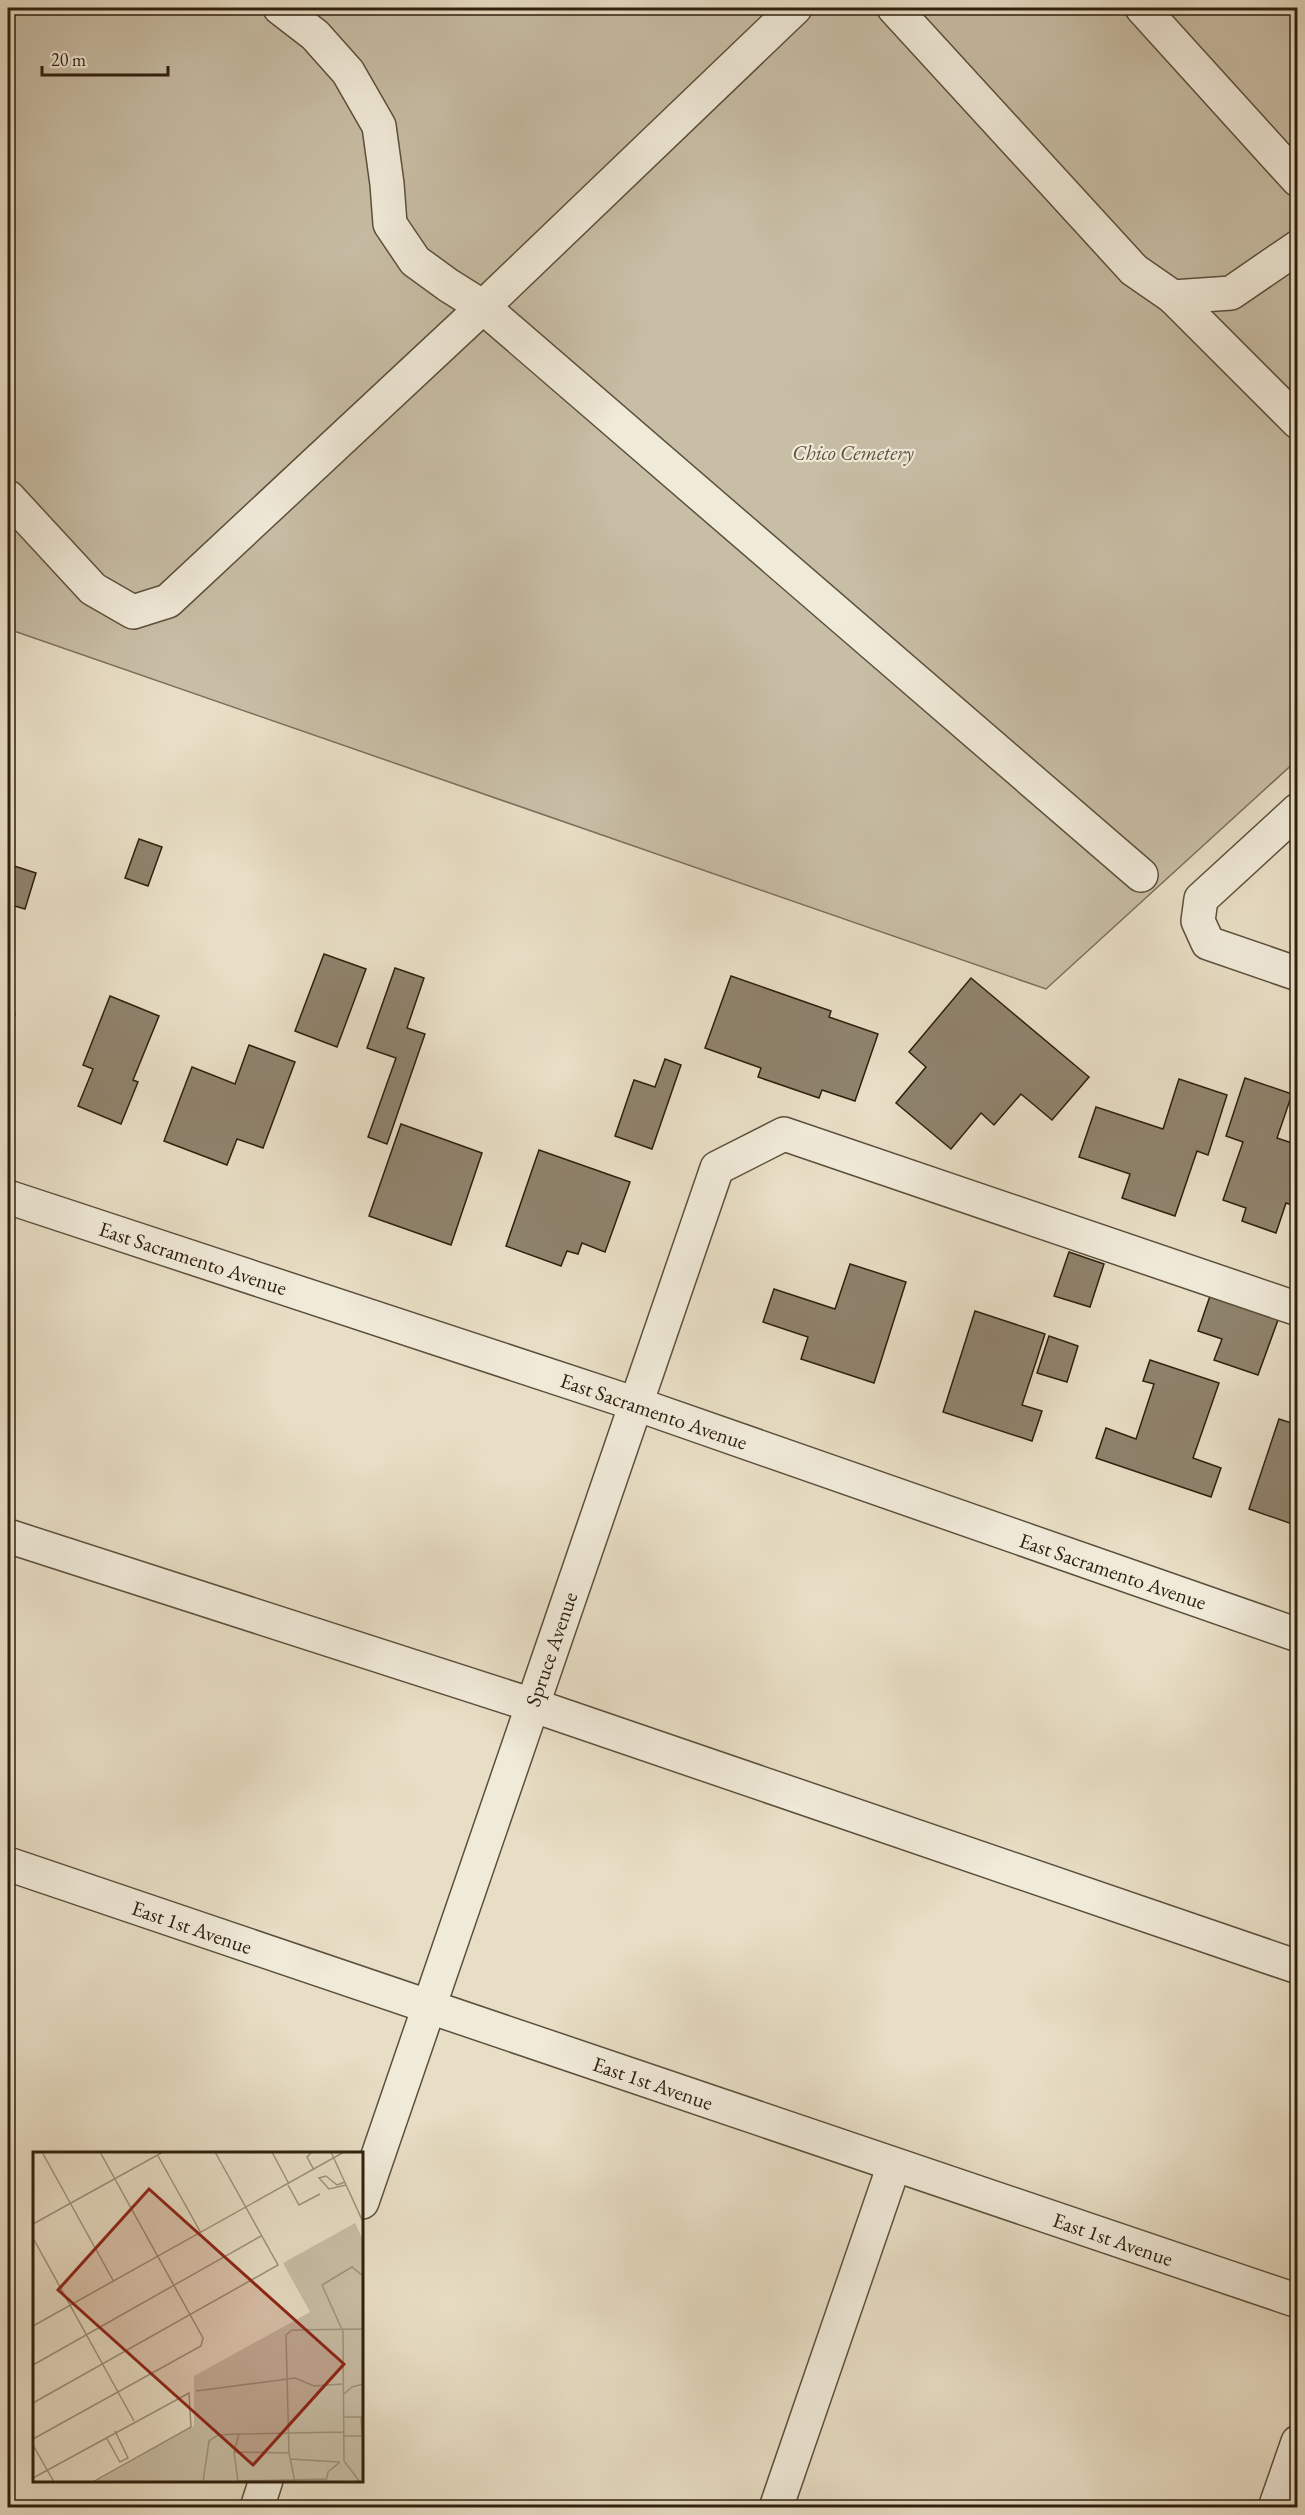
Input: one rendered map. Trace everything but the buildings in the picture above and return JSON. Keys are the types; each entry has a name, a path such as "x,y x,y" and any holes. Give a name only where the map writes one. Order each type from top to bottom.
{"street":[{"path":"280,8 315,35 348,72 379,126 390,224 415,261 483,307 1141,875"},
{"path":"8,497 93,589 133,612 168,601 483,307 795,8"},
{"path":"894,8 1134,270 1173,297 1298,422"},
{"path":"1142,8 1298,180"},
{"path":"1173,297 1231,293 1298,247"},
{"path":"1298,810 1201,899 1198,921 1208,943 1298,974"},
{"name":"Spruce Avenue","path":"363,2199 717,1168 784,1134 1298,1309"},
{"name":"East Sacramento Avenue","path":"8,1197 636,1404 1298,1635"},
{"path":"8,1536 532,1705 1298,1967"},
{"name":"East 1st Avenue","path":"8,1864 1298,2301"},
{"path":"776,2508 894,2165"},
{"path":"1275,2508 1298,2442"},
{"path":"256,2508 266,2482"}],"green space":[{"name":"Chico Cemetery","path":"8,8 1297,8 1297,760 1046,989 8,629"}]}
